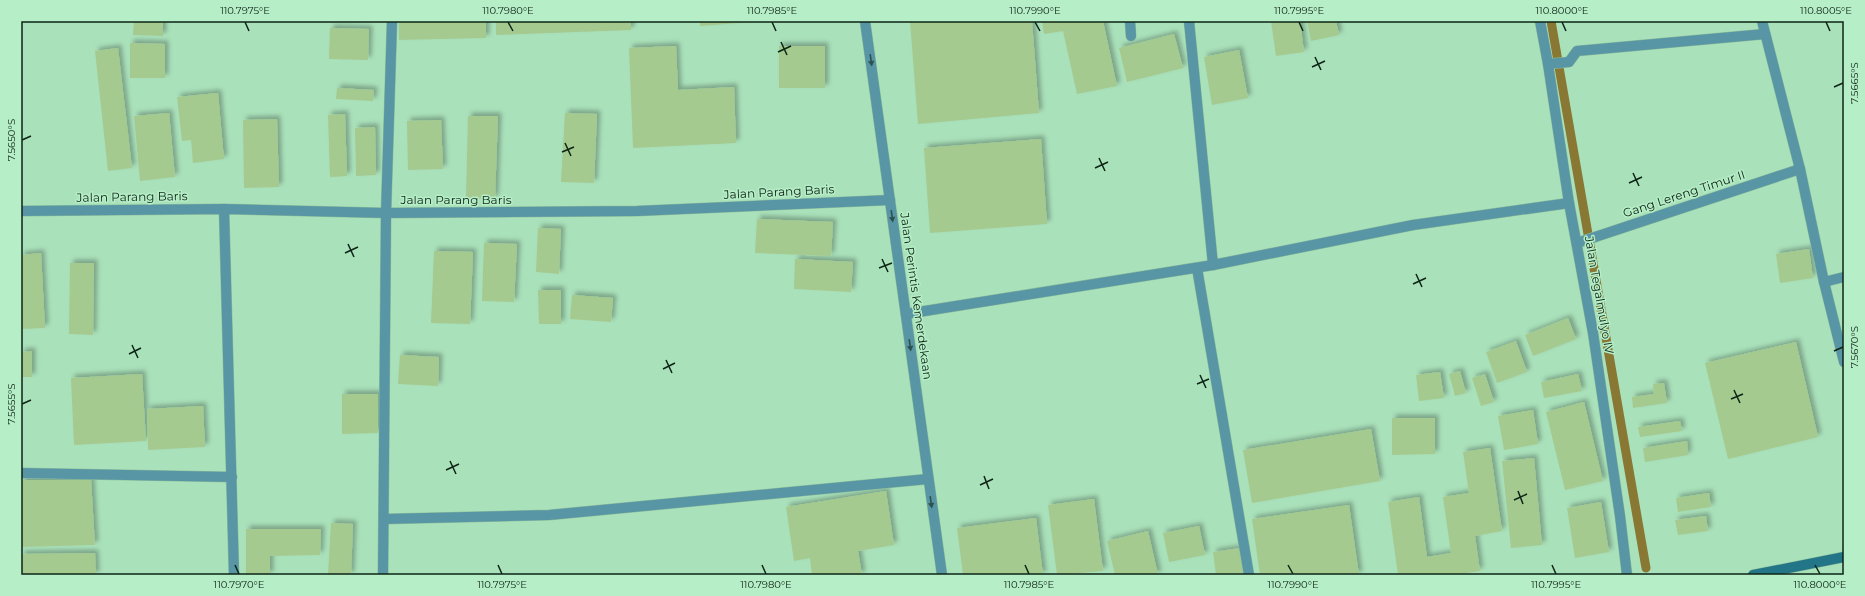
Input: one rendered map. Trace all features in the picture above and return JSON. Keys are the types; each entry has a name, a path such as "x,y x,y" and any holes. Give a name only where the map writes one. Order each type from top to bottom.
{"main road":[{"path":"1753,575 1844,557"}],"street":[{"path":"383,575 386,213 392,21"},
{"name":"Jalan Perintis Kemerdekaan","path":"866,21 942,575"},
{"path":"1130,21 1132,36"},
{"path":"1189,21 1213,265"},
{"name":"Jalan Tegalmulyo IV","path":"1540,21 1551,64 1569,203 1581,242 1627,575"},
{"path":"1762,21 1800,169 1824,282 1844,362"},
{"path":"1551,64 1569,62 1576,52 1765,34"},
{"name":"Gang Lereng Timur II","path":"1581,242 1800,169"},
{"name":"Jalan Parang Baris","path":"21,211 224,208 386,213 637,211 890,200"},
{"path":"906,314 1197,268 1413,225 1569,203"},
{"path":"224,208 234,575"},
{"path":"1197,268 1249,575"},
{"path":"1824,282 1844,277"},
{"path":"21,473 232,477"},
{"path":"384,519 549,515 928,480"}],"building":[{"path":"134,21 163,21 163,36 133,35"},
{"path":"399,21 486,21 486,38 399,40"},
{"path":"496,21 631,21 631,30 496,35"},
{"path":"700,21 753,21 753,22 700,26"},
{"path":"910,21 1032,21 1039,113 918,124"},
{"path":"1042,21 1103,21 1117,86 1077,94 1063,31 1044,34"},
{"path":"1271,21 1300,21 1304,52 1276,56"},
{"path":"1307,21 1336,21 1339,35 1311,41"},
{"path":"330,28 369,29 368,60 329,59"},
{"path":"1174,34 1183,68 1127,82 1119,48"},
{"path":"130,43 165,44 165,78 130,78"},
{"path":"676,46 678,90 734,87 736,143 633,148 629,48"},
{"path":"779,46 825,46 825,88 779,88"},
{"path":"118,48 132,168 108,171 95,51"},
{"path":"1239,50 1248,98 1212,105 1204,57"},
{"path":"337,88 374,90 373,101 336,99"},
{"path":"218,93 224,159 193,163 191,140 182,141 177,97"},
{"path":"169,113 175,177 140,181 134,116"},
{"path":"565,113 597,114 594,183 561,182"},
{"path":"345,114 347,176 330,177 328,115"},
{"path":"468,116 498,116 495,199 466,198"},
{"path":"277,119 279,187 244,188 243,120"},
{"path":"441,120 443,169 408,170 407,121"},
{"path":"375,127 376,175 356,176 355,128"},
{"path":"1041,139 1047,224 930,233 924,148"},
{"path":"757,219 833,222 831,256 755,253"},
{"path":"538,228 561,229 559,274 536,272"},
{"path":"484,243 517,244 514,302 482,301"},
{"path":"1809,249 1813,278 1780,283 1776,254"},
{"path":"434,251 473,252 470,324 431,323"},
{"path":"41,253 45,328 21,329 21,255"},
{"path":"795,259 853,262 851,292 794,289"},
{"path":"70,263 94,263 93,335 69,334"},
{"path":"538,290 561,290 561,324 539,324"},
{"path":"572,295 613,298 611,322 570,319"},
{"path":"1568,318 1576,339 1533,356 1525,335"},
{"path":"1516,341 1527,372 1497,383 1486,352"},
{"path":"1796,342 1818,437 1728,459 1705,363"},
{"path":"32,351 32,377 21,377 21,352"},
{"path":"400,355 439,357 438,386 398,384"},
{"path":"1460,371 1466,393 1455,396 1449,374"},
{"path":"1440,372 1444,398 1419,401 1416,375"},
{"path":"142,374 146,441 74,445 71,378"},
{"path":"1485,374 1494,402 1481,406 1472,378"},
{"path":"1578,374 1582,391 1544,398 1541,382"},
{"path":"1664,383 1667,403 1633,408 1632,397 1654,394 1653,384"},
{"path":"342,394 378,394 378,433 342,434"},
{"path":"1584,402 1603,481 1565,490 1546,412"},
{"path":"203,406 205,447 148,450 147,409"},
{"path":"1533,410 1538,444 1504,450 1498,416"},
{"path":"1392,418 1435,418 1435,454 1392,455"},
{"path":"1680,421 1682,431 1640,437 1638,427"},
{"path":"1371,429 1380,481 1252,503 1243,450"},
{"path":"1687,441 1688,455 1645,462 1643,448"},
{"path":"1490,448 1502,531 1475,536 1480,571 1453,575 1398,575 1388,502 1419,497 1427,557 1451,553 1443,497 1469,493 1463,452"},
{"path":"1534,458 1542,545 1511,548 1502,461"},
{"path":"21,480 91,480 95,545 21,547"},
{"path":"886,491 894,545 858,551 862,575 812,575 810,558 794,561 786,507"},
{"path":"1709,493 1711,507 1678,512 1676,498"},
{"path":"1094,499 1103,571 1057,575 1048,505"},
{"path":"1601,502 1609,552 1575,558 1567,508"},
{"path":"1349,505 1359,575 1260,575 1252,519"},
{"path":"1706,516 1708,531 1678,535 1675,520"},
{"path":"1036,518 1043,575 963,575 957,528"},
{"path":"331,523 353,524 351,575 328,575"},
{"path":"1199,526 1205,555 1169,562 1163,533"},
{"path":"246,529 321,529 320,555 270,556 270,575 246,575"},
{"path":"1148,531 1158,575 1115,575 1107,541"},
{"path":"1240,548 1245,575 1216,575 1213,552"},
{"path":"95,553 96,575 21,575 21,554"}],"waterway":[{"path":"1551,21 1646,568"}]}
